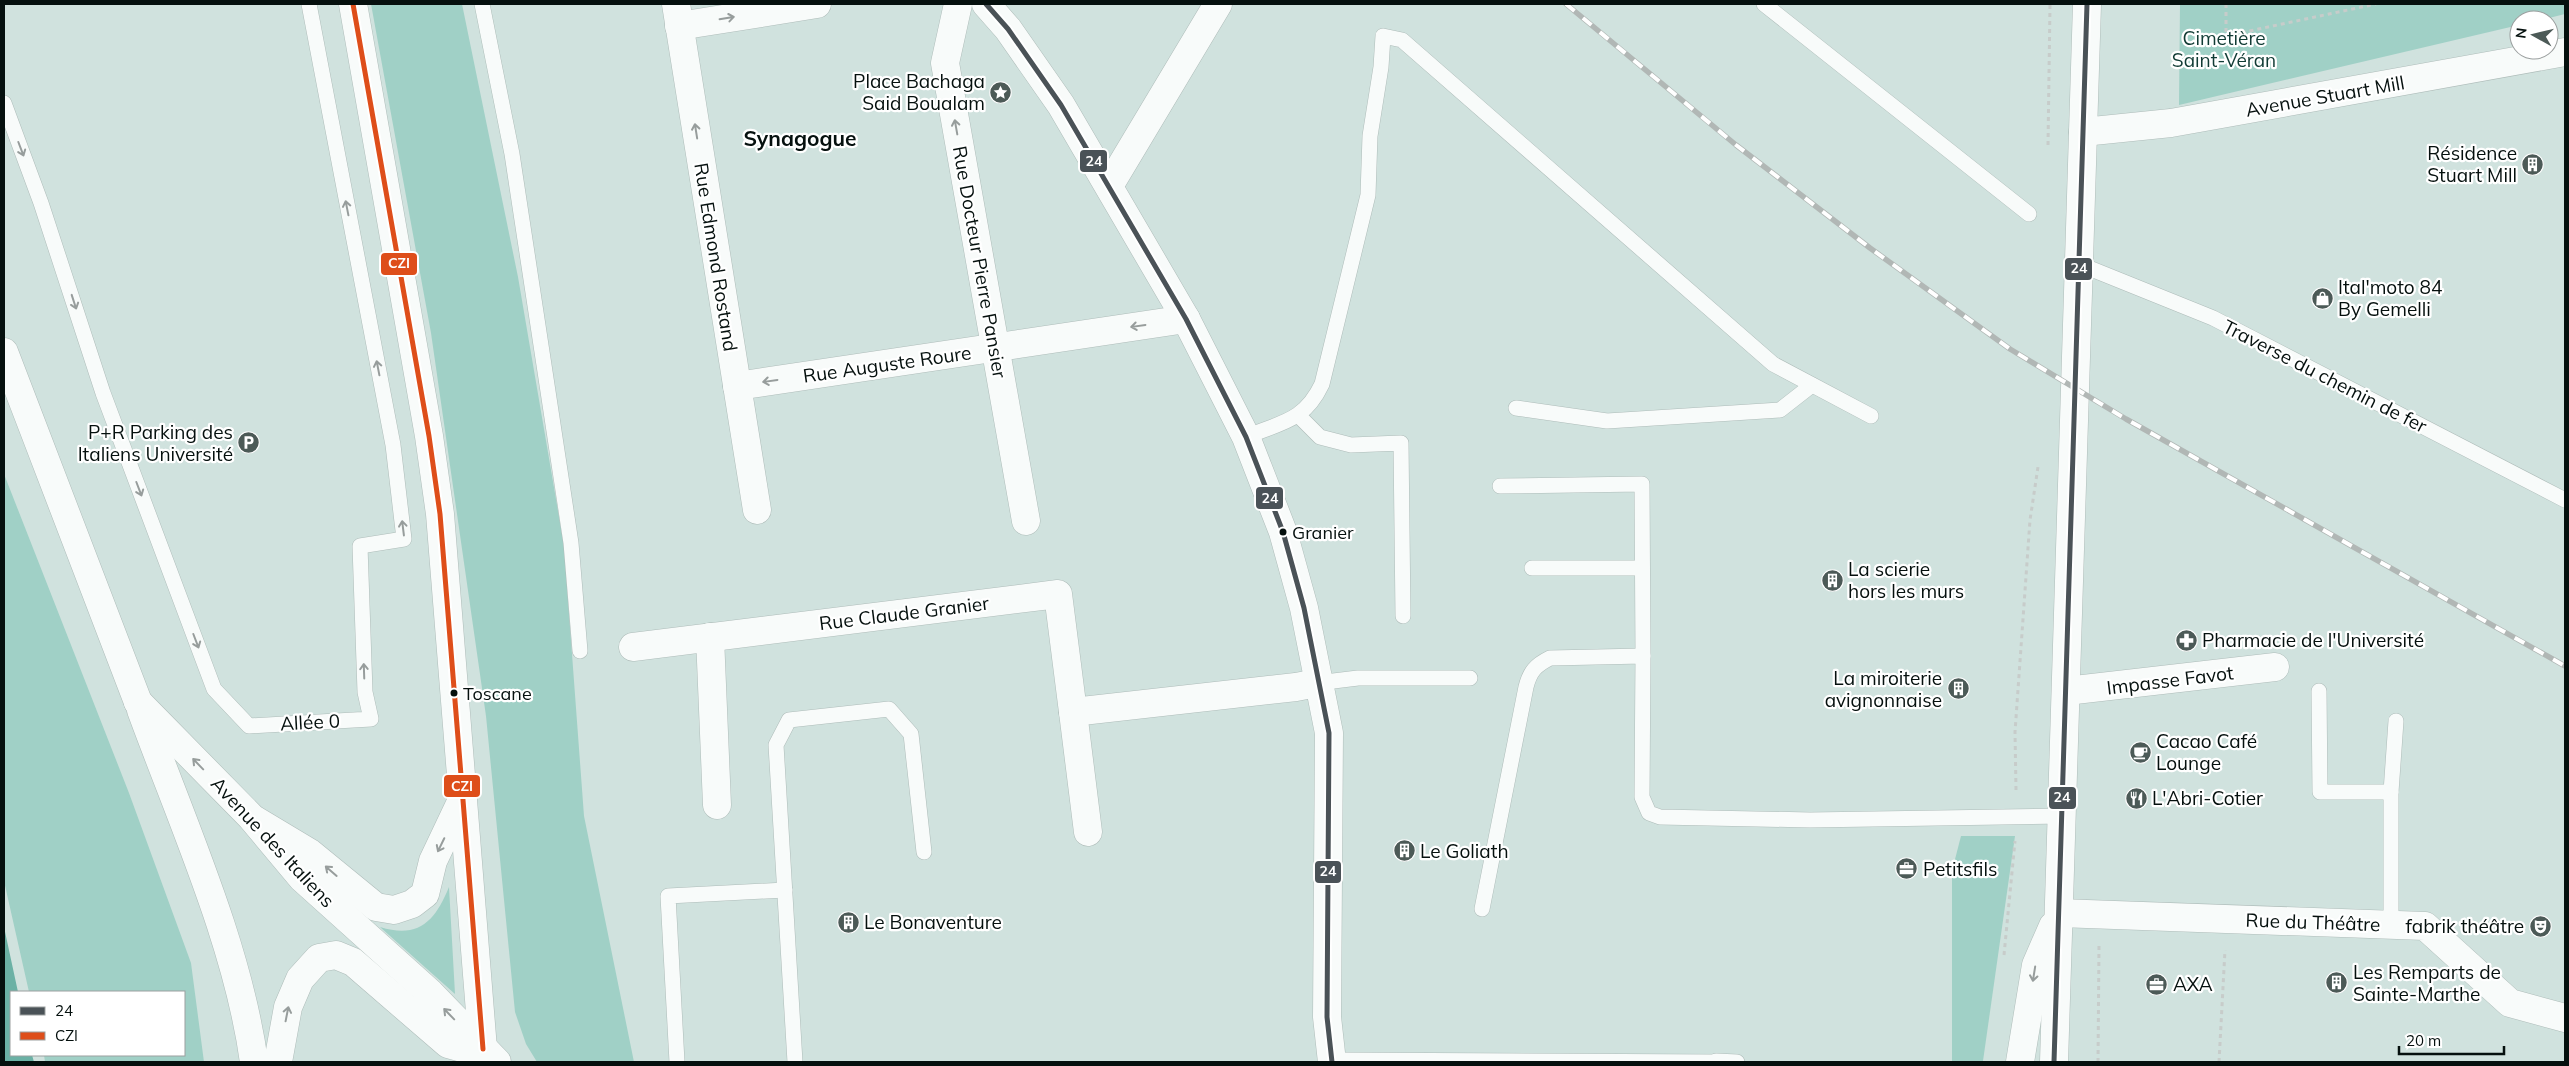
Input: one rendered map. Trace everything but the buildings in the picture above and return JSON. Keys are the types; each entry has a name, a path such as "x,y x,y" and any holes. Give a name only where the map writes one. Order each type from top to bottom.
{"main road":[{"path":"278,1062 288,1007 300,979 319,958 336,955 353,962 448,1044 490,1056 462,801 447,590 429,436 353,4"},
{"path":"677,15 816,4"},
{"name":"Rue Docteur Pierre Pansier","path":"958,4 944,63 1026,521"},
{"path":"986,4 1008,29 1061,105 1186,319 1246,437 1283,532 1304,608 1329,733 1327,1016 1332,1061"},
{"path":"1109,186 1218,4"},
{"path":"2054,1062 2087,4"},
{"name":"Rue Edmond Rostand","path":"677,15 757,510"},
{"name":"Avenue Stuart Mill","path":"2083,132 2172,123 2565,52"},
{"name":"Rue Auguste Roure","path":"737,386 1186,319"},
{"path":"4,352 138,702 225,937 251,1040 254,1062"},
{"name":"Rue Claude Granier","path":"633,647 1058,594 1088,832"},
{"path":"710,637 717,805"},
{"name":"Impasse Favot","path":"2066,692 2274,667"},
{"path":"1073,712 1296,688 1318,683"},
{"name":"Avenue des Italiens","path":"138,702 251,817 302,878 430,993 490,1056"},
{"path":"251,817 310,853 376,907 394,910 412,904 425,894 433,861 462,801"},
{"path":"2020,1062 2036,965 2059,913"},
{"name":"Rue du Théâtre","path":"2059,913 2425,926 2510,1003 2565,1018"}],"lane":[{"name":"Allée 0","path":"4,103 41,202 109,410 214,689 249,726 371,718 365,692 360,546 404,539 393,445 309,4"},
{"path":"482,4 514,164 571,543 580,650"},
{"path":"1764,4 2029,214"},
{"path":"1246,437 1299,416 1316,398 1322,384 1368,195 1370,136 1381,67 1382,36 1402,40 1773,364 1871,416"},
{"name":"Traverse du chemin de fer","path":"2079,264 2213,318 2565,500"},
{"path":"1516,408 1607,421 1780,410 1812,385"},
{"path":"1299,416 1320,437 1352,445 1401,443 1403,616"},
{"path":"1500,486 1642,484 1642,797 1649,813 1660,817 1810,820 2062,816"},
{"path":"1532,568 1642,568"},
{"path":"1482,909 1529,674 1538,664 1550,658 1643,656"},
{"path":"1318,683 1358,678 1470,678"},
{"path":"2319,691 2320,792 2390,792"},
{"path":"795,1062 776,745 789,720 889,709 911,734 924,852"},
{"path":"2391,924 2390,792 2396,721"},
{"path":"678,1062 668,896 785,890"},
{"path":"1332,1061 1737,1062"}],"path":[{"path":"2226,4 2226,36 2376,4"},
{"path":"2003,962 2017,816 2015,732 2030,520 2039,463"},
{"path":"2098,1062 2101,914"},
{"path":"2219,1062 2226,919"}],"green space":[{"path":"371,4 462,4 518,277 564,546 584,816 634,1062 537,1062 526,1044 515,1012 486,716 431,333"},
{"name":"Cimetière Saint-Véran","path":"2180,4 2565,4 2565,14 2559,16 2559,10 2509,10 2509,27 2179,105"},
{"path":"4,474 129,793 191,963 204,1062 45,1062 44,1056 185,1056 185,991 29,991 4,881"},
{"path":"1961,836 2015,836 1983,1061 1952,1062 1952,871"},
{"path":"449,887 455,994 380,927 405,931 415,929 424,924 438,909"}],"shaded area":[{"path":"4,927 18,991 10,991 10,1056 32,1056 34,1062 4,1062"}],"railway":[{"path":"1566,4 1736,145 1870,248 2010,349 2126,419 2565,666"}],"transit line":[{"name":"CZI","path":"353,4 429,436 440,514 483,1049"},
{"name":"24","path":"986,4 1008,29 1061,105 1186,319 1246,437 1283,532 1304,608 1329,733 1327,1017 1332,1062"},
{"name":"24","path":"2054,1062 2087,4"}],"place":[{"name":"Place Bachaga Said Boualam","path":"1001,92"},
{"name":"Résidence Stuart Mill","path":"2533,164"},
{"name":"Ital'moto 84 By Gemelli","path":"2322,298"},
{"name":"P+R Parking des Italiens Université","path":"249,443"},
{"name":"Granier","path":"1283,532"},
{"name":"La scierie hors les murs","path":"1832,580"},
{"name":"Pharmacie de l'Université","path":"2186,640"},
{"name":"La miroiterie avignonnaise","path":"1958,689"},
{"name":"Toscane","path":"454,693"},
{"name":"Cacao Café Lounge","path":"2140,752"},
{"name":"L'Abri-Cotier","path":"2136,798"},
{"name":"Le Goliath","path":"1404,851"},
{"name":"Petitsfils","path":"1907,869"},
{"name":"Le Bonaventure","path":"848,922"},
{"name":"fabrik théâtre","path":"2540,926"},
{"name":"Les Remparts de Sainte-Marthe","path":"2337,983"},
{"name":"AXA","path":"2157,984"}],"district":[{"name":"Synagogue","path":"800,139"}]}
